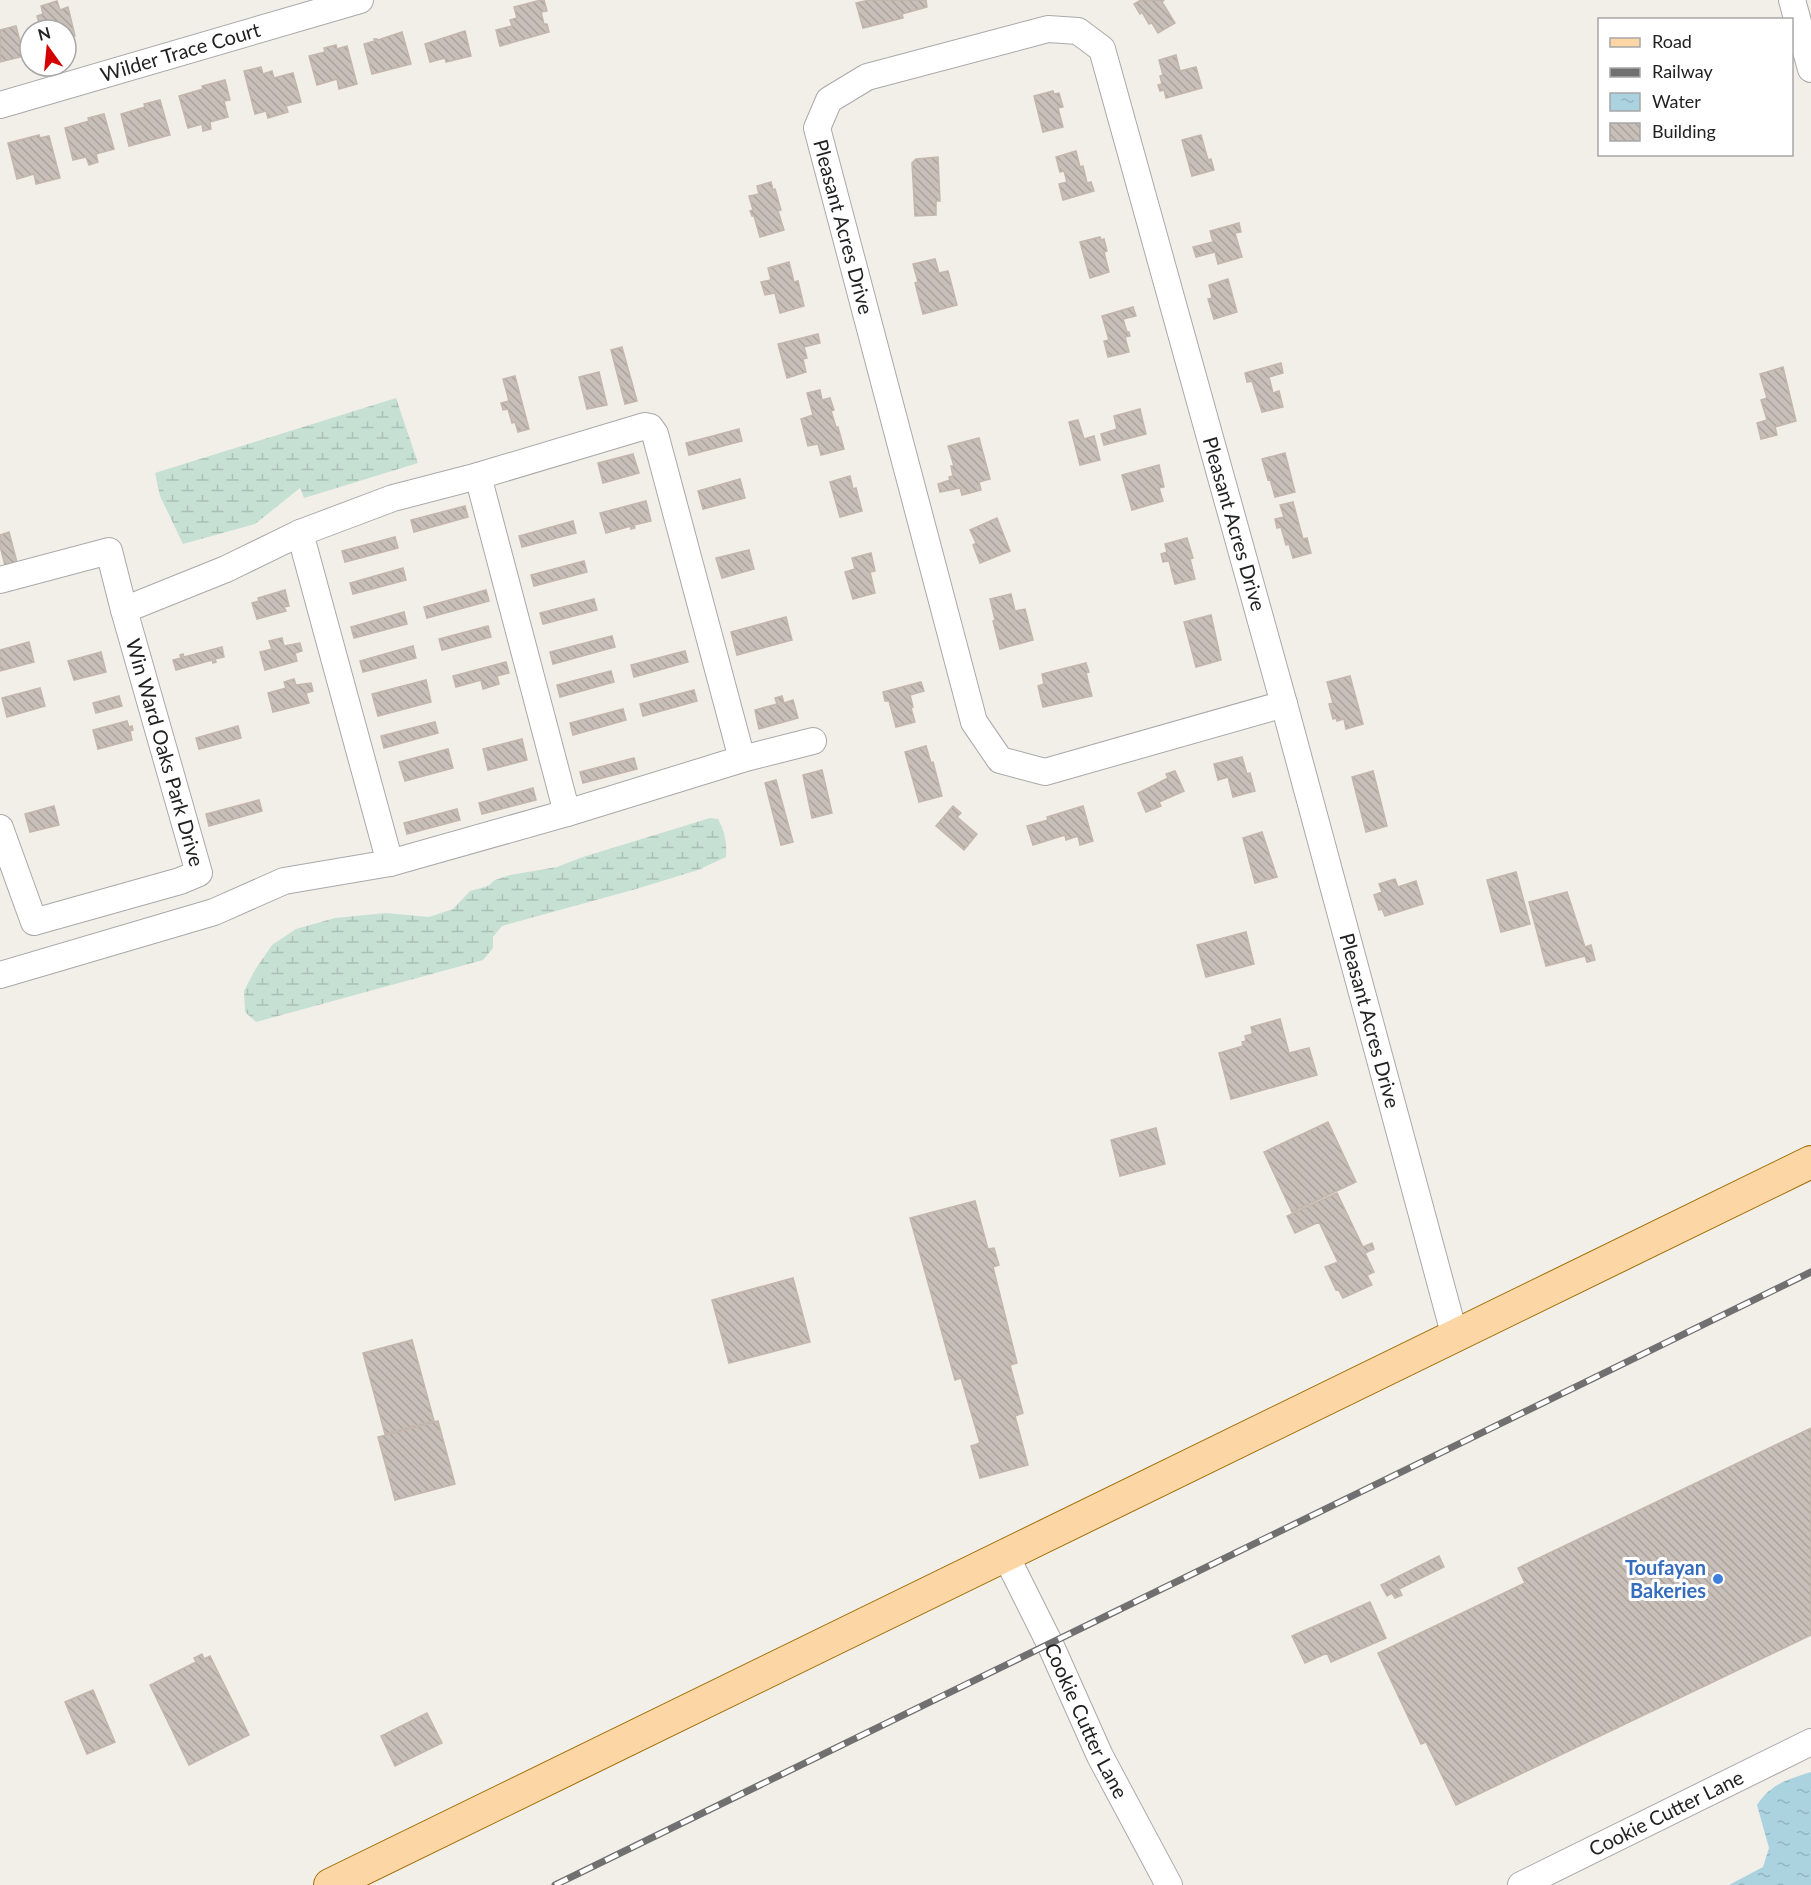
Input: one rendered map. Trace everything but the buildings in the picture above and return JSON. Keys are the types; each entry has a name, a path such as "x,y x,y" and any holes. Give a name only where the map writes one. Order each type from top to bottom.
{"main road":[{"path":"330,1885 1811,1162"}],"street":[{"name":"Wilder Trace Court","path":"0,105 360,0"},
{"path":"1792,0 1811,69"},
{"name":"Pleasant Acres Drive","path":"1284,704 1046,772 1000,760 974,722 817,128 829,100 867,77 1047,29 1078,31 1102,48 1284,704 1455,1337"},
{"path":"124,610 226,569 300,533 393,498 478,476 645,426 650,427 656,434 742,759"},
{"path":"478,476 567,813"},
{"path":"300,533 390,863"},
{"name":"Win Ward Oaks Park Drive","path":"0,580 110,551 124,610 199,873 180,881 34,922"},
{"path":"0,975 214,912 285,881 390,863 567,813 742,759 813,741"},
{"path":"0,828 47,961"},
{"path":"199,873 214,912"},
{"name":"Cookie Cutter Lane","path":"1006,1556 1050,1644 1100,1756 1169,1885"},
{"name":"Cookie Cutter Lane","path":"1521,1885 1811,1742"}],"green space":[{"path":"396,398 418,463 304,498 300,488 255,524 183,544 160,496 155,473"},
{"path":"710,818 718,819 722,828 726,842 726,857 698,870 502,926 493,937 493,948 483,960 256,1022 245,1012 244,991 255,970 272,945 296,929 335,918 386,913 429,917 453,909 470,891 488,886 495,880 510,875 557,867"}],"water":[{"path":"1811,1772 1811,1885 1729,1885 1763,1867 1769,1848 1757,1805 1774,1787"}],"railway":[{"path":"555,1885 1811,1272"}],"place":[{"name":"Toufayan Bakeries","path":"1718,1579"}]}
